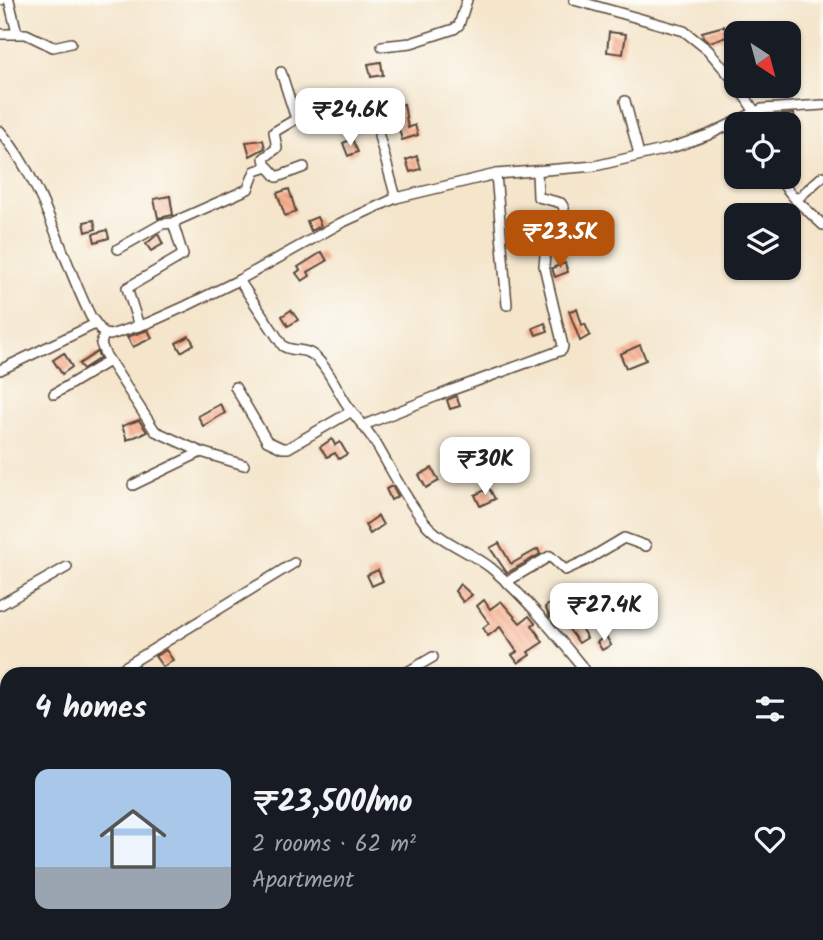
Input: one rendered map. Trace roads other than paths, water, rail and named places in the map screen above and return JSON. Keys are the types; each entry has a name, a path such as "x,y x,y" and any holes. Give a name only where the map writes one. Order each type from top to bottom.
{"street":[{"path":"9,0 17,33"},
{"path":"382,47 411,43 454,29 459,25 467,0"},
{"path":"574,0 684,31 708,50 724,69"},
{"path":"0,34 26,34 53,47 71,43"},
{"path":"281,72 296,118 274,132 277,148 264,158 266,167 278,177 304,167"},
{"path":"746,98 755,111 823,105"},
{"path":"625,101 639,154"},
{"path":"0,131 32,180 77,289 95,324 104,334 117,334 239,280 341,223 396,198 496,174 595,166 671,148 724,129"},
{"path":"379,136 396,198"},
{"path":"118,248 162,224 174,223 248,189 254,173 266,167"},
{"path":"364,425 562,350 544,262 546,244 564,239 564,208 561,203 538,197 537,171"},
{"path":"496,174 507,305"},
{"path":"796,200 823,176"},
{"path":"786,189 823,225"},
{"path":"139,326 127,288 183,255 174,223"},
{"path":"239,280 283,346 313,355 364,425 404,494 432,530 476,556 506,582 542,617 582,667"},
{"path":"0,370 95,324"},
{"path":"104,334 102,348 155,431 201,452 244,465"},
{"path":"54,394 109,361"},
{"path":"235,387 267,441 282,448 288,448 352,411"},
{"path":"133,485 201,452"},
{"path":"506,582 550,556 565,570 624,538 646,546"},
{"path":"125,667 294,564"},
{"path":"0,605 67,567"},
{"path":"416,667 433,657"}]}
